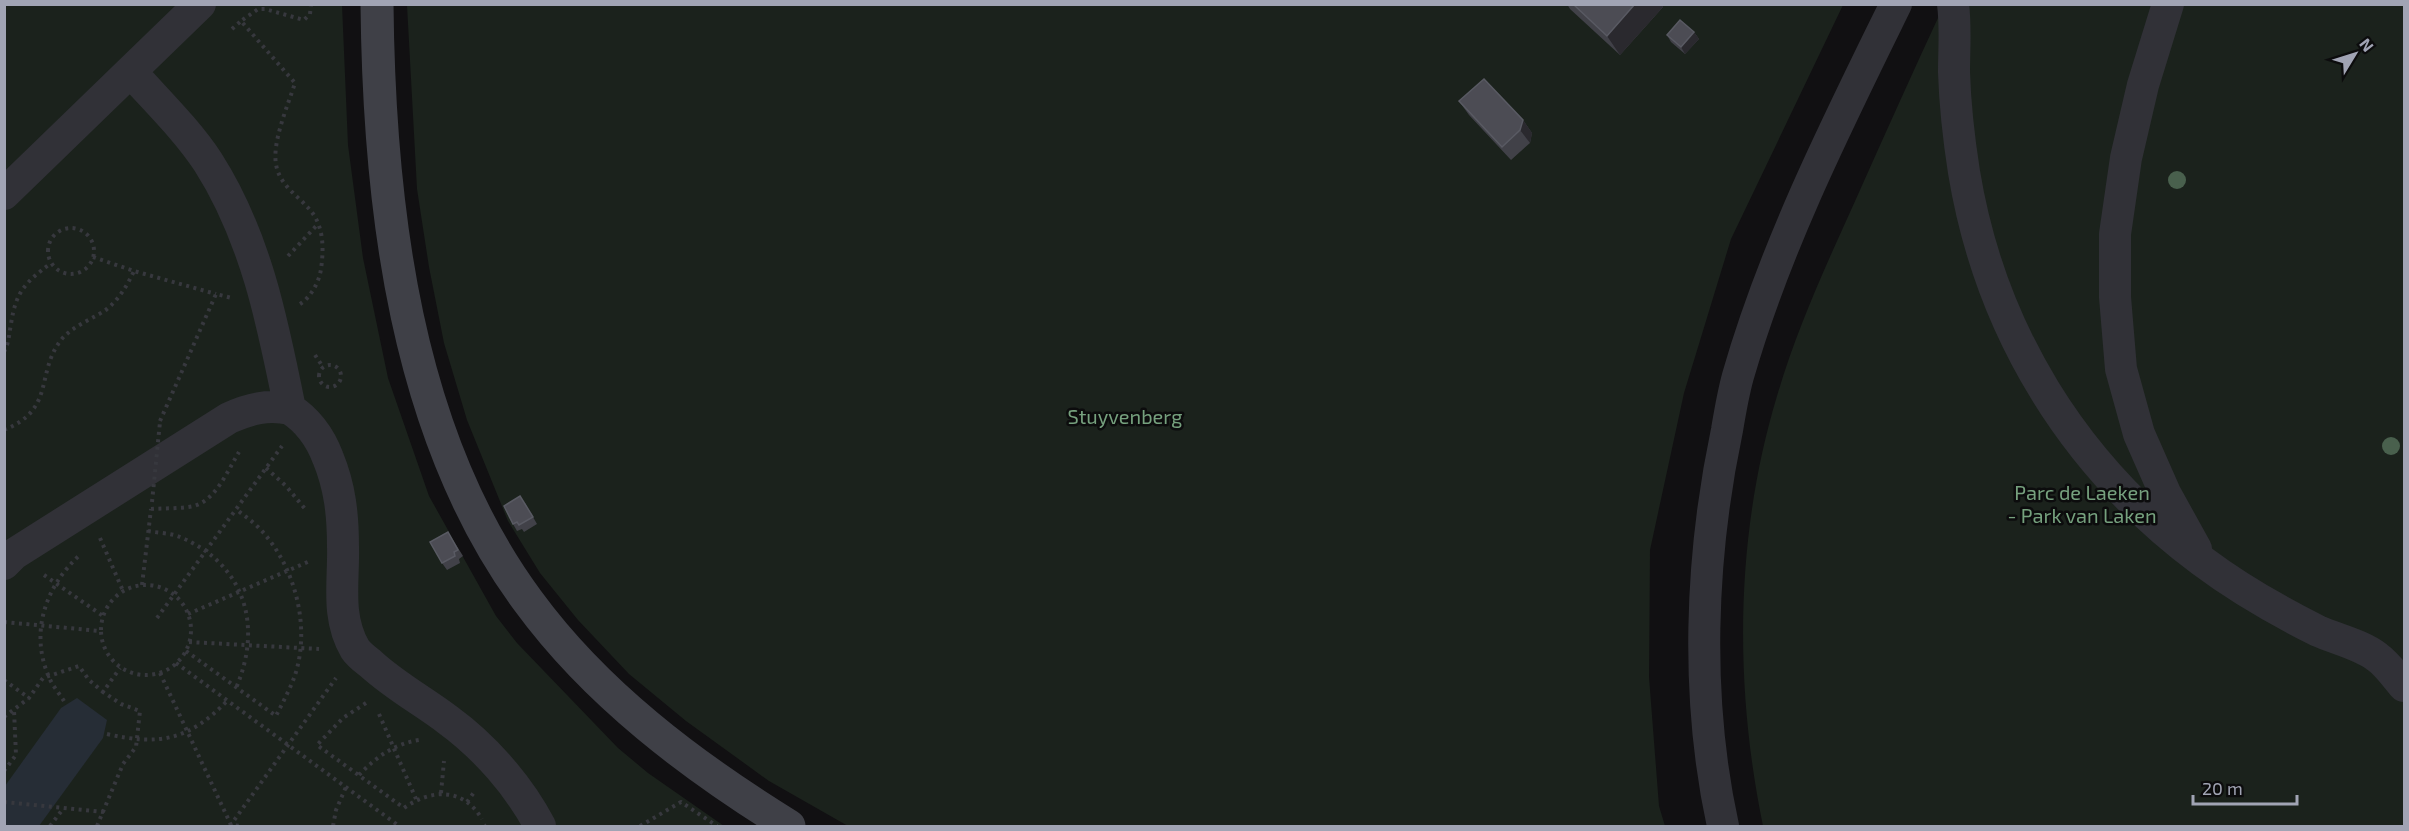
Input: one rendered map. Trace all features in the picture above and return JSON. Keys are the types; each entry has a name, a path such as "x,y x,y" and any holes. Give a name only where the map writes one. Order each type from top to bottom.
{"street":[{"path":"4,194 200,4"},
{"path":"377,4 382,138 391,225 403,292 416,350 444,440 476,515 499,558 528,602 606,687 680,752 753,804 789,826"},
{"path":"1723,826 1713,782 1707,710 1705,612 1708,536 1735,388 1769,285 1812,183 1896,4"},
{"path":"1953,4 1956,24 1954,75 1964,170 1973,215 1985,260 2013,334 2059,416 2093,459 2129,498 2202,561 2257,598 2319,631 2390,659 2404,686"},
{"path":"2168,4 2143,85 2127,158 2115,234 2115,297 2121,369 2139,434 2165,493 2202,561"},
{"path":"131,72 208,162 252,250 296,413 324,446 335,475 342,508 344,547 342,615 356,651 404,691 448,720 473,741 513,785 540,826"},
{"path":"9,559 86,507 229,418 245,411 276,406 296,413"}],"path":[{"path":"232,29 258,9 304,20 310,14 311,4"},
{"path":"93,257 134,271 238,299 308,299 320,276 323,253 318,223 279,176 275,151 295,83 241,21"},
{"path":"266,300 287,257 318,223"},
{"path":"66,229 73,229 86,234 93,246 93,257 88,266 76,273 62,272 51,263 48,256 50,242 53,236 66,229"},
{"path":"4,352 8,345 14,307 22,288 51,263"},
{"path":"4,430 18,425 39,402 52,354 63,338 106,309 118,298 134,271"},
{"path":"142,585 160,422 216,294"},
{"path":"323,366 335,366 341,376 340,382 330,388 324,387 320,383 319,371 323,366"},
{"path":"296,413 324,387"},
{"path":"157,618 283,444 273,440"},
{"path":"151,509 194,506 204,502 211,496 245,446"},
{"path":"265,468 286,486 309,513"},
{"path":"86,507 123,591"},
{"path":"186,651 276,716 294,677 300,648 297,603 288,571 273,546 263,533 236,509"},
{"path":"148,531 178,536 206,550 226,569 240,592 248,618 249,645 245,667 236,688"},
{"path":"93,547 102,542"},
{"path":"188,614 344,547"},
{"path":"64,701 49,677 41,651 41,625 43,610 55,582 83,552"},
{"path":"9,559 55,582 103,616"},
{"path":"142,585 159,587 174,595 188,614 190,628 186,651 176,663 160,673 147,676 133,674 120,668 110,658 103,645 100,631 103,616 110,602 123,591 142,585"},
{"path":"4,622 100,631"},
{"path":"189,642 356,651"},
{"path":"230,826 356,651"},
{"path":"176,663 346,787 394,825 399,826"},
{"path":"4,717 29,698 43,678 79,666 89,680 103,692 121,704 140,711 136,747 123,764 97,826"},
{"path":"103,692 120,668"},
{"path":"160,673 230,826"},
{"path":"4,680 29,698"},
{"path":"404,691 373,700 343,718 317,745 404,808 428,794 454,796 467,802 482,819"},
{"path":"373,700 417,799"},
{"path":"107,734 137,741 163,739 188,732 209,719 227,701"},
{"path":"4,771 16,754 14,709"},
{"path":"358,774 380,754 394,747 428,739"},
{"path":"333,826 336,810 346,787"},
{"path":"4,802 104,812"},
{"path":"640,826 681,802 717,826"},
{"path":"50,826 63,809"},
{"path":"230,826 242,826"}],"green space":[{"path":"5,5 342,5 348,145 363,258 388,378 429,496 496,616 517,643 618,748 648,773 724,826 5,826"},
{"name":"Stuyvenberg","path":"407,5 1843,5 1731,239 1684,393 1650,550 1649,677 1659,806 1665,826 848,826 769,781 686,721 629,674 578,620 540,573 508,521 467,420 444,343 429,267 417,189"},
{"name":"Parc de Laeken - Park van Laken","path":"1944,5 2404,5 2404,826 1763,826 1747,719 1743,610 1746,556 1763,449 1785,371 1813,296"}],"shaded area":[{"path":"77,698 107,720 103,738 39,826 5,826 5,786 61,708"}],"building":[{"path":"1573,4 1635,4 1607,36"},
{"path":"1680,20 1694,32 1681,47 1667,35"},
{"path":"1484,79 1523,120 1520,130 1502,147 1459,101"},
{"path":"520,496 533,517 519,525 517,522 513,524 504,506"},
{"path":"448,532 458,550 454,552 455,556 442,563 430,542"}]}
